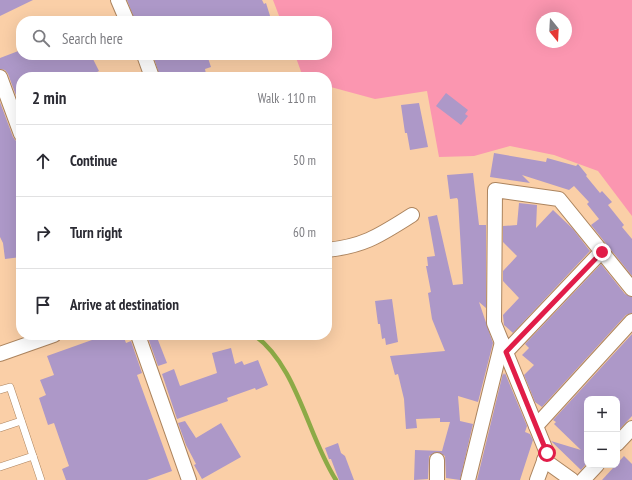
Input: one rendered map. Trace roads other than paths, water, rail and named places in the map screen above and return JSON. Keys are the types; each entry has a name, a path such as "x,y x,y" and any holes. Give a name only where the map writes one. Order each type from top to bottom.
{"street":[{"path":"118,0 125,16"},
{"path":"146,60 150,72"},
{"path":"0,77 16,120"},
{"path":"537,480 547,453 494,323 495,190 559,199 632,289"},
{"path":"332,250 348,248 369,241 412,215"},
{"path":"468,480 504,347 602,252"},
{"path":"536,426 632,321"},
{"path":"0,354 40,340"},
{"path":"140,340 189,480"},
{"path":"620,441 632,428"},
{"path":"437,460 437,480"},
{"path":"544,460 572,480"},
{"path":"583,480 594,468"}],"lane":[{"path":"0,390 10,387 41,480"},
{"path":"0,428 21,420"},
{"path":"0,467 33,456"}],"waterway":[{"path":"260,340 269,348 281,364 301,403 326,463 336,480"}]}
